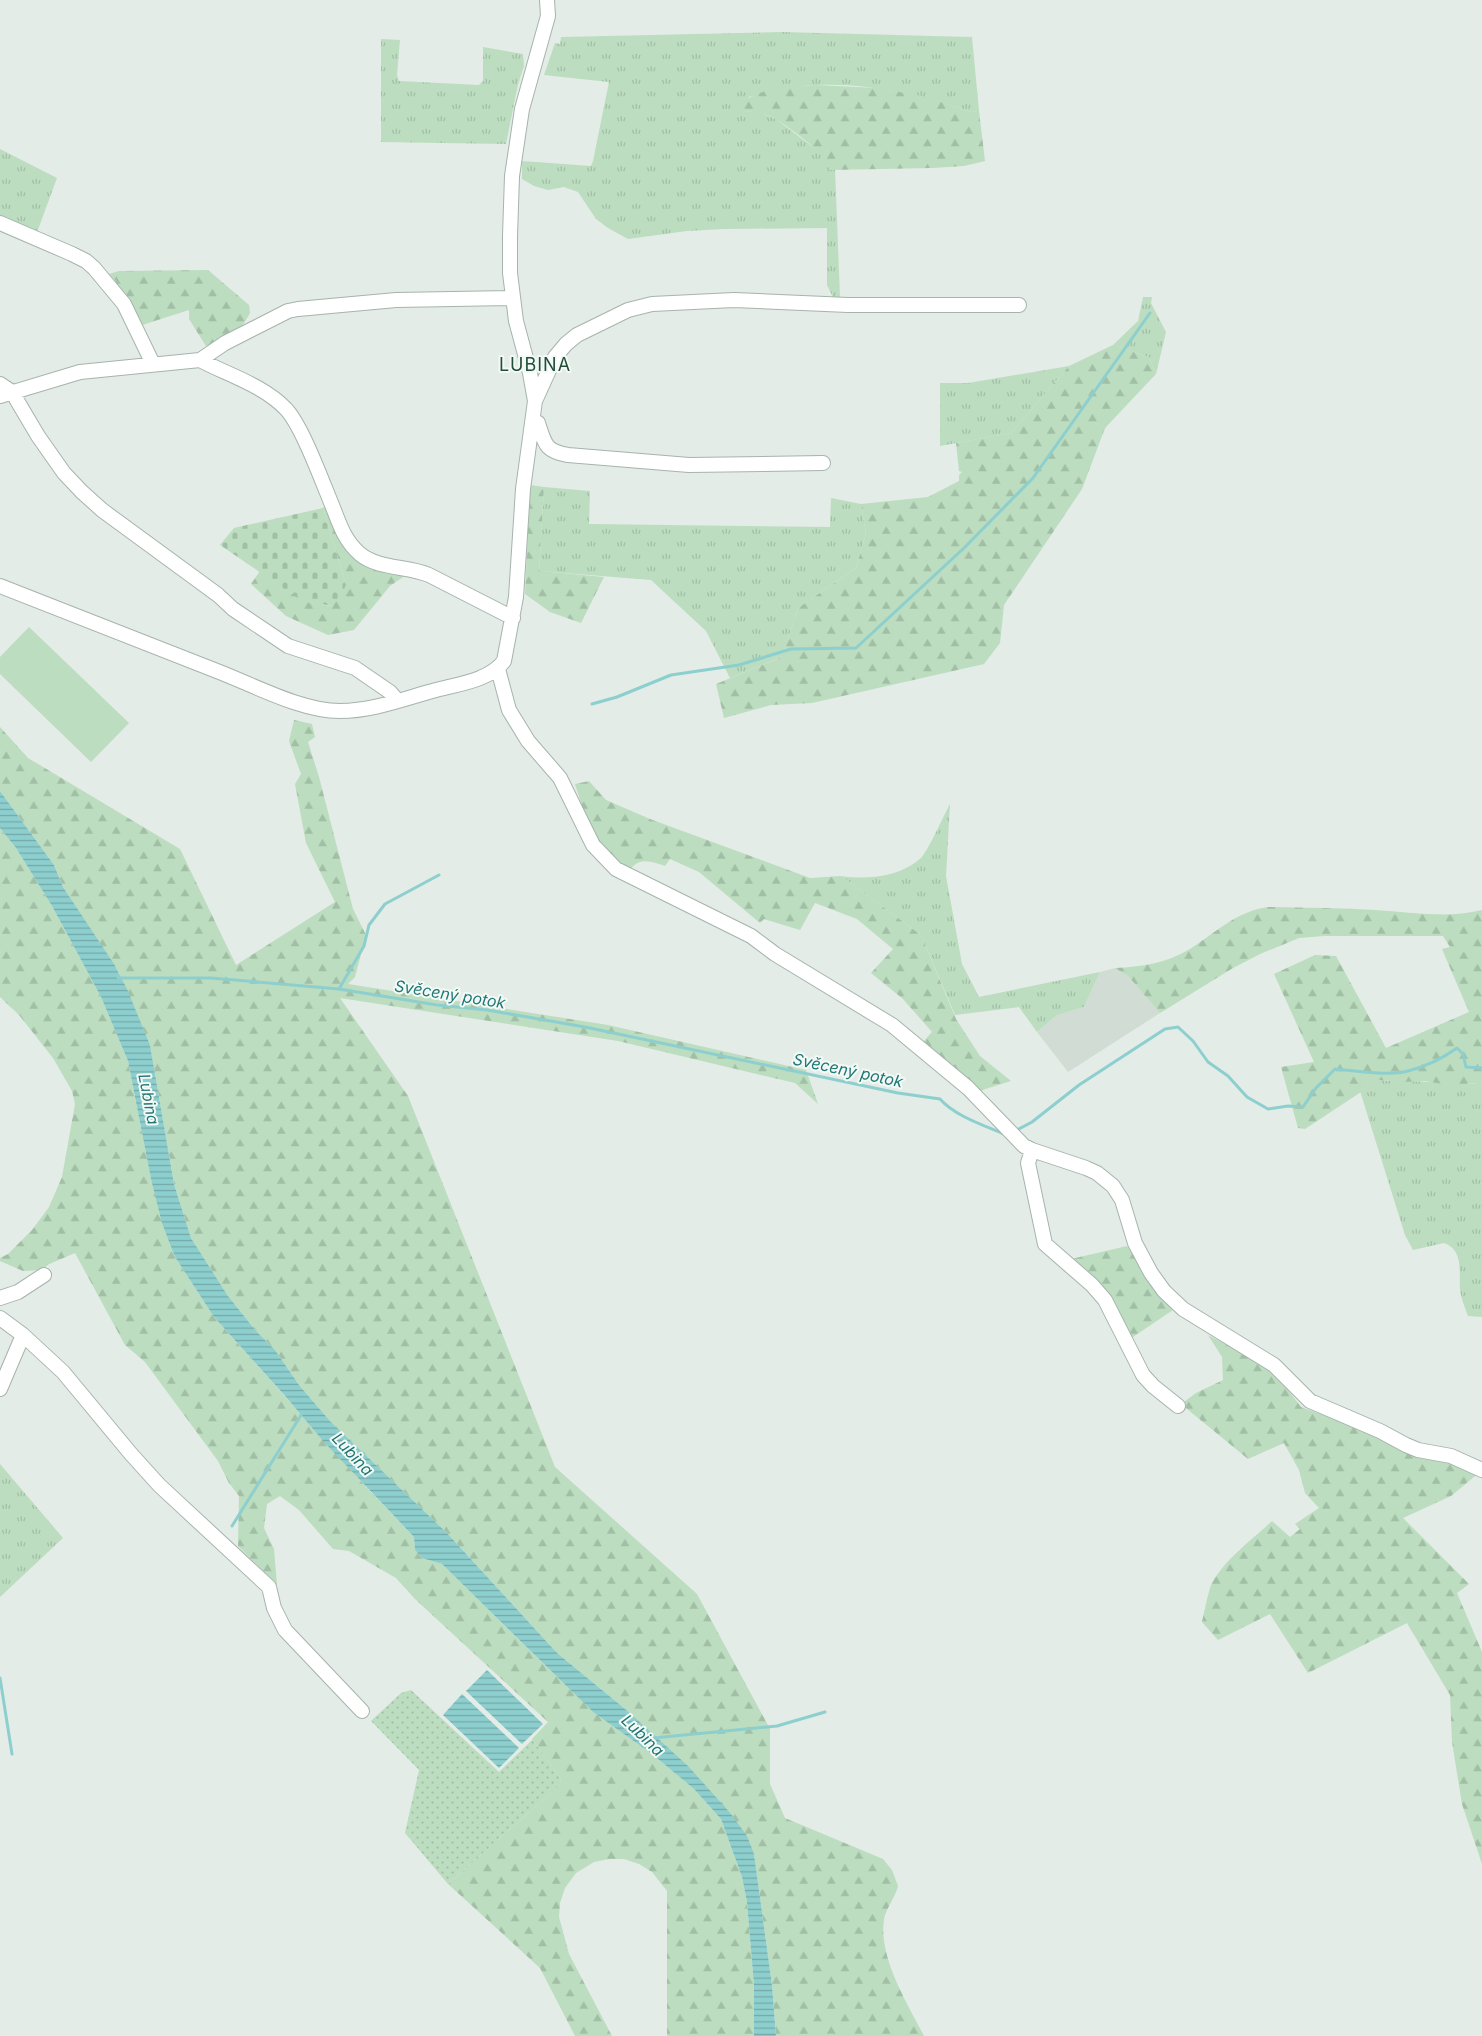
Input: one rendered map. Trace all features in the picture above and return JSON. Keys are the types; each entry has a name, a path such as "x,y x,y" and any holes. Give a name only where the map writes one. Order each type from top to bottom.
{"street":[{"path":"535,400 528,363 516,321 509,263 512,176 522,109 548,16 547,0"},
{"path":"0,223 72,254 86,261 94,268 124,304 153,364"},
{"path":"397,700 390,692 355,668 288,646 260,628 130,531 89,498 64,473 4,391 80,372 200,360 225,343 288,311 298,309 396,300 512,298"},
{"path":"0,586 268,692 314,707 340,711 363,708 485,676 498,669 504,661 513,618 523,489 535,400 555,357 571,339 621,313 652,304 734,300 848,305 1019,305"},
{"path":"200,360 262,391 287,410 299,431 346,540 362,555 376,562 429,574 496,611 513,618"},
{"path":"532,423 538,423 544,443 553,452 568,455 689,465 823,463"},
{"path":"498,669 509,710 530,744 560,778 593,845 616,869 750,936 775,954 892,1025 968,1088 1011,1132 1032,1150 1086,1168 1113,1186 1122,1200 1135,1243 1151,1273 1164,1291 1183,1309 1274,1365 1310,1401 1380,1431 1418,1450 1452,1456 1482,1470"},
{"path":"1032,1150 1028,1163 1045,1244 1105,1300 1143,1375 1153,1386 1178,1406"},
{"path":"0,1298 18,1292 44,1275"},
{"path":"0,1318 63,1372 159,1485 269,1587 274,1608 285,1630 362,1712"},
{"path":"0,1389 23,1336"}],"shaded area":[{"path":"1115,968 1128,976 1160,1013 1068,1072 1037,1032 1057,1015 1084,1007 1100,972"}],"green space":[{"path":"781,32 972,37 979,111 971,112 916,96 861,86 806,86 749,97 745,111 759,112 776,119 822,154 835,169 840,297 833,297 827,285 827,228 687,231 628,239 596,219 578,192 564,187 548,190 534,186 522,179 522,161 591,166 593,161 609,82 544,75 555,43 560,44 561,37"},
{"path":"381,39 400,40 397,75 399,81 479,85 483,81 483,47 523,54 524,66 518,84 506,144 381,142"},
{"path":"816,85 877,88 922,96 971,112 979,111 985,161 964,166 932,168 830,170 823,157 796,133 772,117 745,111 741,104 757,94 777,88"},
{"path":"0,149 57,178 36,235 0,219"},
{"path":"208,270 249,305 250,313 236,337 206,346 189,319 189,310 139,326 115,280 109,274 119,271"},
{"path":"1143,297 1152,297 1151,303 1166,332 1156,374 1149,357 1113,345 1138,321"},
{"path":"1113,345 1149,357 1156,374 1105,428 1082,489 1004,605 1000,643 984,664 812,703 771,705 724,718 716,684 782,657 798,608 856,568 866,533 861,504 928,497 959,481 959,475 962,472 959,471 956,443 1011,433 1069,366"},
{"path":"1069,366 1011,433 940,446 940,383 968,383"},
{"path":"530,485 544,487 539,571 604,577 581,623 550,612 525,594"},
{"path":"544,487 590,491 589,524 830,527 831,498 861,504 866,533 856,568 798,608 782,657 730,678 706,631 651,580 539,571"},
{"path":"327,505 342,540 370,569 406,575 390,586 354,630 328,635 286,616 251,584 260,571 302,598 331,606 346,585 323,508"},
{"path":"323,508 346,585 340,597 331,606 322,604 321,606 302,601 220,545 234,528"},
{"path":"29,627 129,723 91,762 0,674 0,657"},
{"path":"294,720 312,724 315,737 308,742 319,777 353,909 366,935 355,977 348,984 608,1025 806,1070 818,1104 795,1083 618,1041 340,998 408,1096 555,1467 697,1594 770,1729 770,1784 785,1818 883,1859 892,1870 898,1886 884,1919 885,1949 895,1979 924,2036 776,2036 772,1985 754,1854 698,1777 630,1713 557,1653 446,1532 330,1421 299,1385 275,1350 256,1331 228,1296 191,1238 174,1184 150,1045 119,973 63,887 54,865 0,791 0,727 28,758 180,849 236,965 335,902 306,843 295,784 301,774 289,741"},
{"path":"589,781 606,800 650,819 810,878 841,876 921,935 956,1019 980,1056 1011,1081 979,1091 922,1043 932,1032 903,999 871,973 893,949 857,919 815,903 800,930 764,919 760,923 699,872 670,859 665,866 646,861 637,863 630,870 608,852 588,822 575,784"},
{"path":"950,804 946,876 962,964 979,997 1100,972 1084,1007 1057,1015 1037,1032 1019,1007 955,1015 921,935 841,876 862,878 883,876 913,864 924,854"},
{"path":"0,828 16,848 52,906 101,997 128,1061 151,1179 175,1257 214,1317 368,1489 414,1537 415,1550 422,1558 442,1564 593,1712 652,1754 694,1789 721,1819 742,1877 747,1902 754,1986 754,2036 667,2036 667,1891 652,1872 639,1864 624,1859 609,1859 594,1862 576,1873 565,1888 560,1903 559,1917 569,1954 612,2036 575,2036 540,1968 448,1884 560,1785 561,1779 532,1739 548,1722 415,1599 396,1578 349,1551 333,1549 299,1510 280,1496 267,1504 264,1528 274,1549 277,1585 238,1546 239,1496 229,1483 218,1461 145,1362 125,1345 75,1253 47,1265 43,1270 23,1271 0,1261 0,1258 8,1254 32,1230 49,1207 62,1177 75,1104 72,1091 53,1058 19,1015 0,997"},
{"path":"1268,907 1362,909 1429,914 1456,914 1482,910 1482,1083 1447,1085 1425,1081 1401,1082 1380,1080 1366,1085 1361,1092 1305,1129 1298,1128 1281,1067 1314,1062 1274,974 1315,955 1336,956 1386,1048 1469,1012 1442,949 1450,947 1443,936 1324,936 1299,938 1260,954 1233,968 1160,1013 1128,976 1115,968 1134,967 1172,958 1190,949 1236,918 1257,909"},
{"path":"1379,1080 1461,1084 1482,1083 1482,1317 1468,1316 1462,1300 1458,1256 1455,1251 1444,1243 1413,1250 1405,1235 1360,1091 1366,1085"},
{"path":"1127,1246 1173,1310 1127,1341 1067,1260"},
{"path":"1208,1335 1271,1368 1301,1407 1481,1471 1451,1496 1403,1518 1469,1584 1457,1593 1482,1652 1482,1864 1462,1804 1452,1742 1450,1695 1407,1623 1308,1673 1270,1614 1218,1640 1202,1622 1212,1583 1231,1558 1272,1521 1290,1537 1300,1529 1295,1524 1319,1508 1305,1493 1299,1470 1284,1443 1248,1459 1181,1404 1196,1393 1223,1380 1222,1357"},
{"path":"0,1464 63,1538 0,1597"},
{"path":"411,1690 499,1772 532,1739 561,1779 560,1785 448,1884 405,1833 419,1770 371,1721 401,1693"}],"water":[{"name":"Lubina","path":"0,791 54,865 63,887 114,964 127,989 150,1045 174,1184 191,1238 228,1296 256,1331 275,1350 299,1385 330,1421 446,1532 557,1653 630,1713 689,1767 731,1814 747,1836 754,1854 772,1985 776,2036 754,2036 754,1986 747,1902 742,1877 721,1819 694,1789 652,1754 593,1712 442,1564 422,1558 415,1550 414,1537 324,1442 214,1317 175,1257 162,1223 151,1179 128,1061 101,997 52,906 16,848 0,828"},
{"path":"487,1670 543,1724 522,1744 466,1691"},
{"path":"462,1694 519,1748 499,1768 443,1715"}],"waterway":[{"path":"592,704 617,697 671,675 739,665 791,649 856,648 964,548 1033,478 1150,313"},
{"path":"339,989 364,946 369,925 385,904 439,875"},
{"name":"Svěcený potok","path":"118,978 211,978 339,989 437,1005 487,1010 585,1027 898,1093 940,1099 961,1115 1004,1134"},
{"name":"Svěcený potok","path":"1015,1131 1032,1122 1079,1085 1165,1029 1178,1027 1193,1041 1208,1062 1228,1076 1247,1097 1268,1109 1288,1106 1303,1107 1316,1088 1335,1069 1372,1073 1400,1072 1427,1065 1457,1048 1463,1054 1466,1067 1482,1068"},
{"path":"232,1526 303,1412"},
{"path":"0,1678 12,1754"},
{"name":"Lubina","path":"653,1738 777,1726 825,1712"}],"district":[{"name":"LUBINA","path":"535,365"}]}
